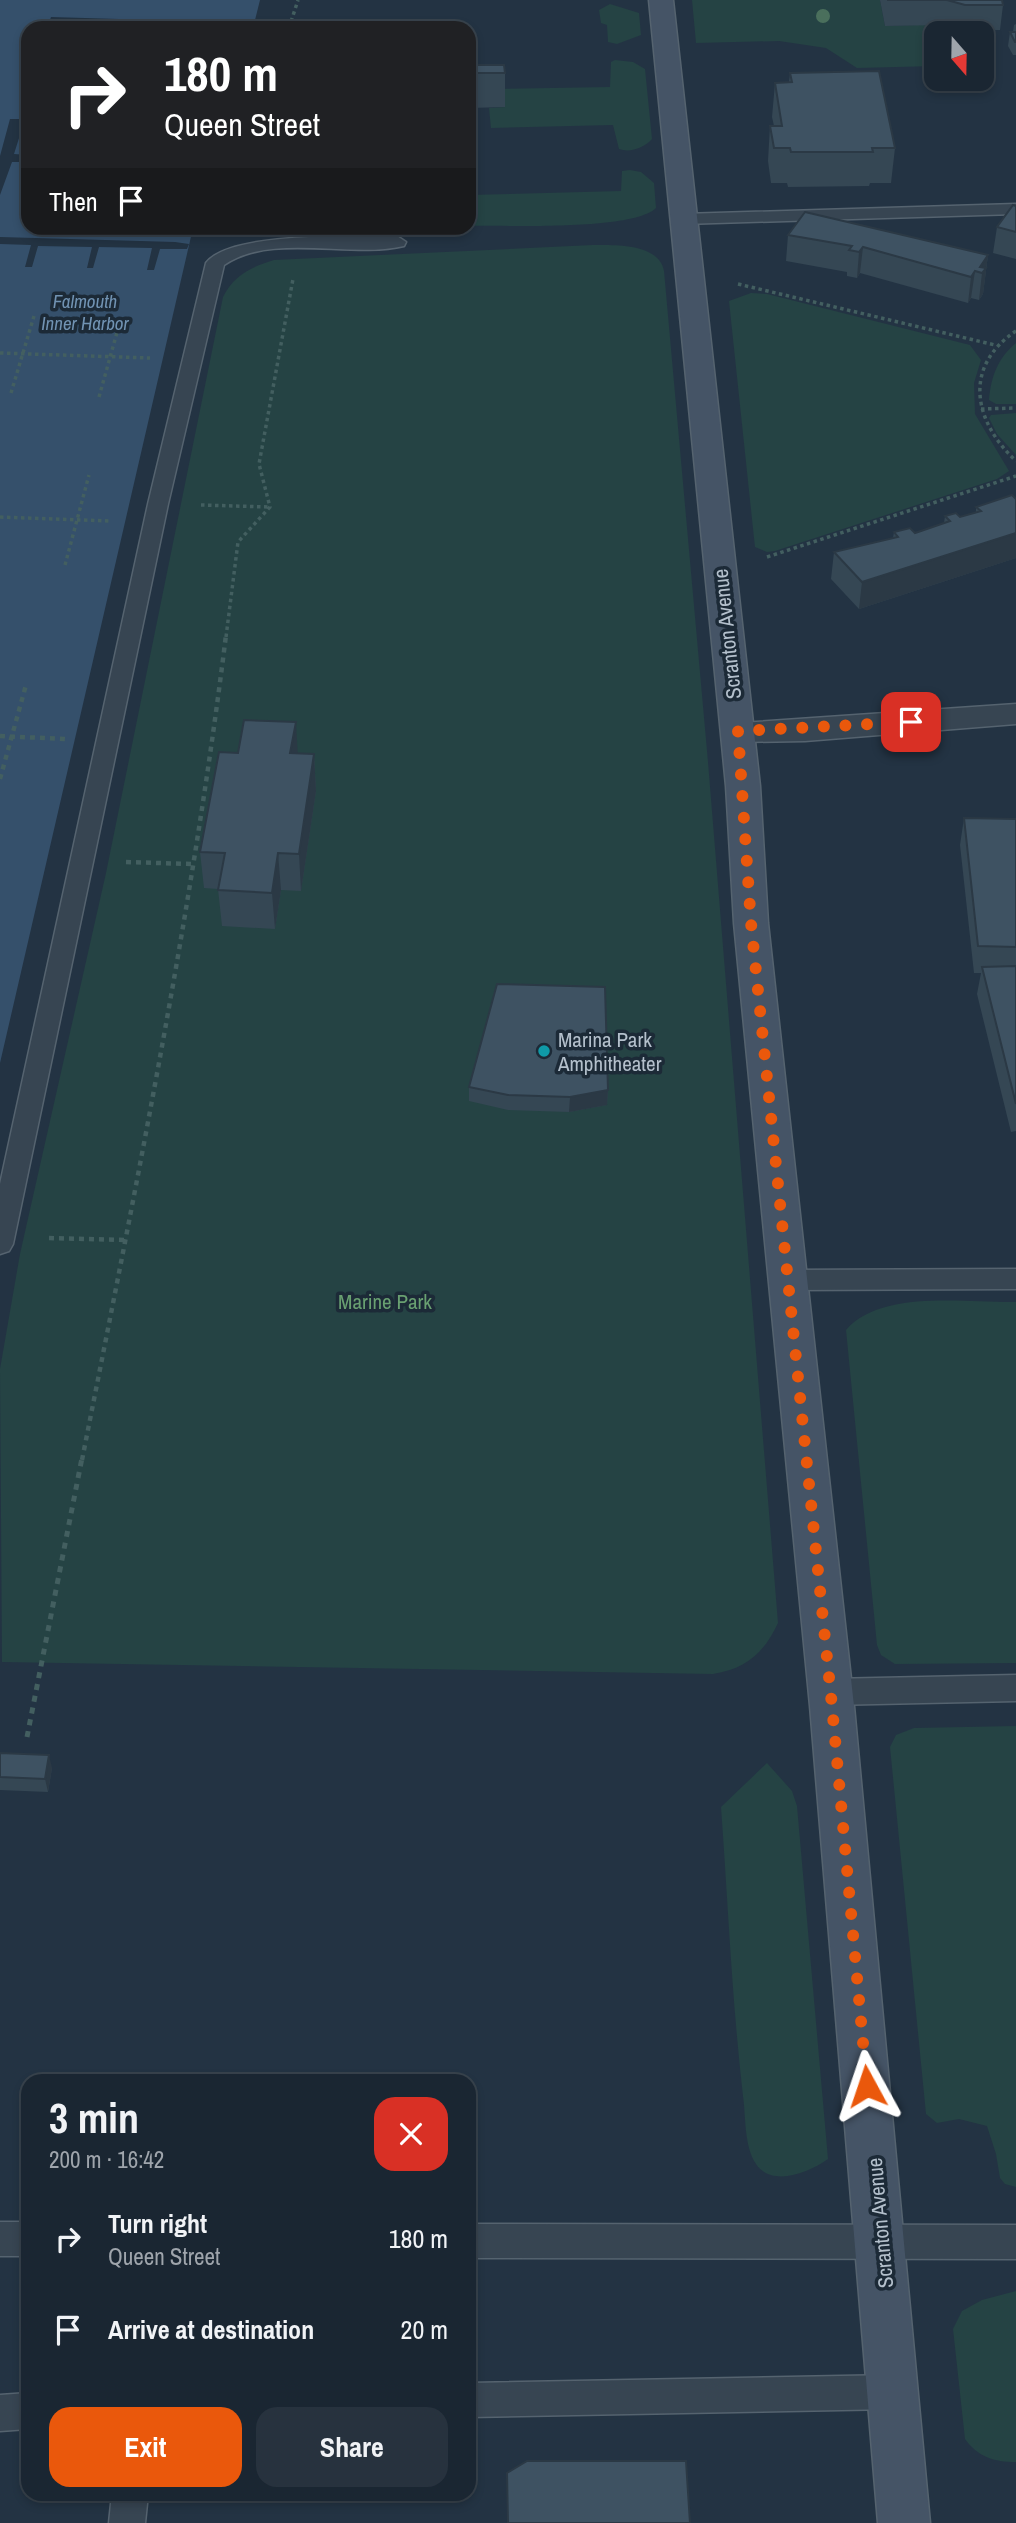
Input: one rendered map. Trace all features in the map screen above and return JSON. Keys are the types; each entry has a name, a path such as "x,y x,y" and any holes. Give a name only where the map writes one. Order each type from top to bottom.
{"street":[{"name":"Scranton Avenue","path":"661,0 738,731 751,923 830,1692 882,2242 904,2523"},
{"path":"738,731 805,730 1016,714"}],"lane":[{"path":"683,219 1016,209"},
{"path":"1,1240 158,503 215,264 228,253 249,248 397,242"},
{"path":"789,1280 1016,1279"},
{"path":"830,1692 1016,1688"},
{"path":"0,2239 21,2239"},
{"path":"476,2241 1016,2242"},
{"path":"476,2400 894,2392"},
{"path":"0,2413 21,2412"},
{"path":"127,2523 129,2501"}],"path":[{"path":"291,21 298,0"},
{"path":"270,506 259,464 295,269 312,260 316,244"},
{"path":"731,283 995,345"},
{"path":"11,393 34,316"},
{"path":"99,397 121,318"},
{"path":"1016,331 995,345 983,377 981,409 992,436 1016,461"},
{"path":"0,353 158,359"},
{"path":"981,409 1016,408"},
{"path":"65,565 89,475"},
{"path":"764,558 1016,476"},
{"path":"158,503 270,506"},
{"path":"27,1737 125,1240 211,758 238,542 270,506"},
{"path":"0,517 115,521"},
{"path":"0,779 26,685"},
{"path":"0,736 66,739"},
{"path":"82,861 191,864"},
{"path":"1,1240 125,1240"}],"green space":[{"path":"692,0 880,0 885,26 924,25 924,66 857,68 826,48 779,41 696,43"},
{"path":"610,4 639,13 641,35 617,44 608,42 607,25 601,23 599,10"},
{"path":"611,62 633,62 645,69 652,139 641,147 632,150 619,149 613,125 491,128 489,108 505,107 488,89 610,87"},
{"path":"622,171 641,172 654,183 656,208 643,215 596,224 476,226 476,195 621,191"},
{"name":"Marine Park","path":"593,245 645,250 654,255 664,271 708,762 778,1623 767,1643 753,1658 725,1672 713,1674 2,1662 0,1369 20,1254 106,873 223,297 232,283 244,273 274,260"},
{"path":"751,293 767,294 970,345 981,360 974,383 975,414 1009,471 997,479 775,551 767,552 755,547 729,301"},
{"path":"1016,343 1016,404 996,404 989,400 994,375 1004,355"},
{"path":"1016,413 1016,455 997,434 989,418 991,415"},
{"path":"949,1300 1016,1302 1016,1663 895,1664 881,1655 877,1645 846,1330 861,1317 880,1308 902,1303"},
{"path":"1016,1726 1016,2187 1005,2184 1000,2178 987,2126 959,2119 937,2123 926,2114 890,1747 896,1735 914,1728"},
{"path":"767,1763 792,1791 797,1806 828,2159 802,2173 781,2176 771,2175 756,2164 747,2140 721,1807"},
{"path":"1016,2291 1016,2462 987,2457 975,2450 965,2439 953,2329 962,2311 982,2300"}],"water":[{"name":"Falmouth Inner Harbor","path":"0,0 260,0 255,21 21,21 21,235 191,235 0,1063"}],"pier":[{"path":"51,17 186,21 50,21"},
{"path":"10,119 21,119 21,132 14,154 21,154 21,162 12,162 0,195 0,156"},
{"path":"0,237 189,244 187,249 160,249 154,270 147,270 152,248 99,247 93,268 87,268 92,247 38,246 32,267 25,267 31,245 0,244"}],"building":[{"path":"947,0 1002,0 1003,5 965,5"},
{"path":"1010,32 1016,32 1016,42 1015,42"},
{"path":"476,65 504,65 505,73 476,73"},
{"path":"879,71 895,148 872,148 873,152 791,152 790,148 774,148 770,126 782,126 775,83 792,82 790,73"},
{"path":"1013,205 1016,206 1016,232 997,227"},
{"path":"805,212 988,255 980,267 986,268 982,273 975,271 971,277 863,247 859,252 849,250 852,246 788,235"},
{"path":"1012,495 1016,499 1016,533 862,582 834,552 898,537 894,532 910,528 915,533 950,521 945,516 956,513 960,517 981,511 976,507"},
{"path":"244,720 296,722 290,753 314,754 299,854 278,853 272,893 218,890 225,853 200,852 219,752 238,753"},
{"path":"964,818 1016,819 1016,947 978,946"},
{"path":"1016,966 1016,1104 982,967"},
{"name":"Marina Park Amphitheater","path":"497,984 605,987 608,1090 570,1097 508,1095 469,1087"},
{"path":"0,1753 49,1755 45,1779 0,1777"},
{"path":"527,2461 686,2461 690,2523 508,2523 507,2473"}],"place":[{"name":"Marina Park Amphitheater","path":"544,1051"}],"route":[{"path":"867,2086 832,1706 751,923 738,731 805,730 911,722"}]}
